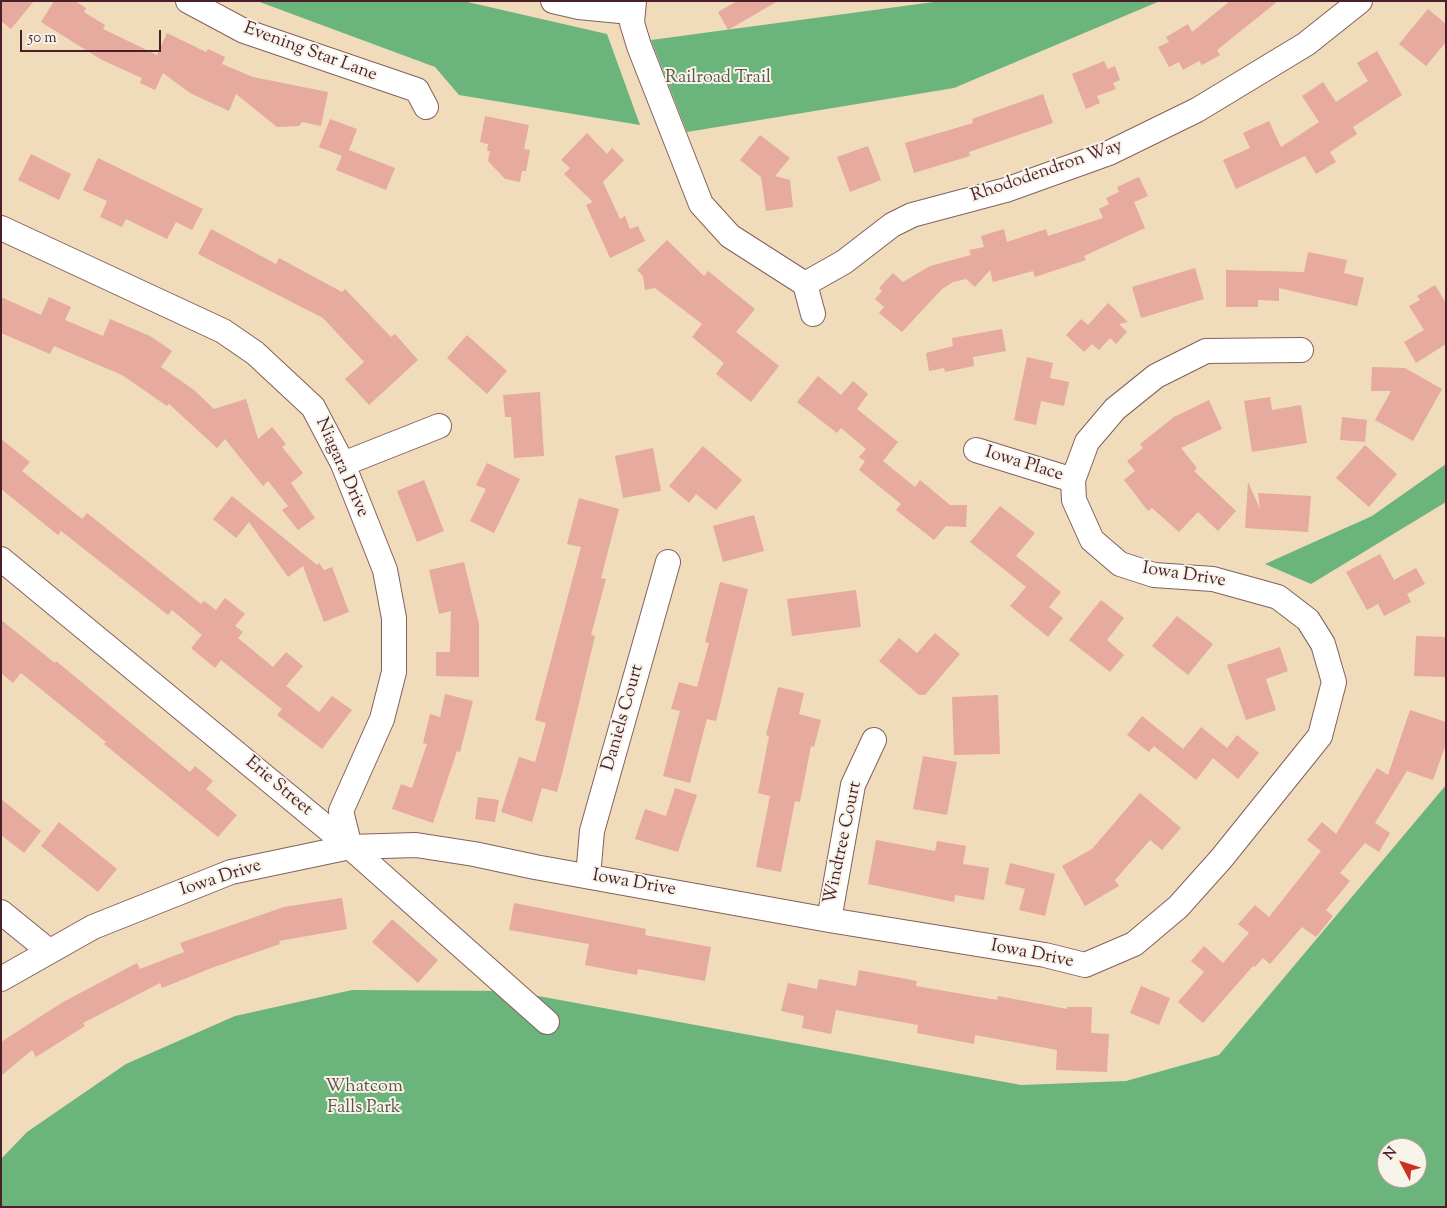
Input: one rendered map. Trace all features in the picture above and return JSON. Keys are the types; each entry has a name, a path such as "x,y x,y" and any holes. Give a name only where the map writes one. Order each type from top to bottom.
{"street":[{"name":"Evening Star Lane","path":"188,1 244,31 417,90 426,107"},
{"path":"552,1 580,7 620,11 628,1"},
{"path":"634,1 632,24 639,46 702,204 730,236 806,284 813,314"},
{"name":"Rhododendron Way","path":"806,284 844,262 892,225 912,215 1006,190 1109,153 1197,110 1306,44 1360,1"},
{"name":"Niagara Drive","path":"1,228 223,331 255,352 313,407 343,464 385,570 394,618 394,672 382,719 341,811 350,847"},
{"name":"Iowa Drive","path":"1,979 93,927 231,872 350,847 416,845 828,920 1045,955 1085,965 1134,944 1178,907 1221,859 1320,736 1334,682 1323,644 1308,620 1278,597 1213,579 1154,575 1120,564 1092,540 1074,500 1073,480 1087,442 1115,409 1156,376 1206,351 1301,350"},
{"path":"343,464 439,426"},
{"name":"Iowa Place","path":"976,450 1073,480"},
{"name":"Erie Street","path":"1,559 350,847 547,1022"},
{"name":"Daniels Court","path":"588,876 592,831 668,562"},
{"name":"Windtree Court","path":"828,920 853,784 874,740"},
{"path":"1,912 49,951"}],"green space":[{"name":"Railroad Trail","path":"257,1 463,1 607,34 640,125 459,95 435,67"},
{"name":"Railroad Trail","path":"941,1 1160,1 954,88 687,132 651,40"},
{"path":"1446,464 1446,502 1311,584 1265,564 1372,516"},
{"name":"Whatcom Falls Park","path":"1446,785 1446,1207 1,1207 1,1159 27,1132 126,1064 235,1016 352,990 511,991 1021,1085 1126,1081 1219,1055"}],"building":[{"path":"1,1 34,1 11,29 1,21"},
{"path":"54,1 75,1 86,8 84,12 105,25 103,29 157,55 167,33 206,52 208,49 225,57 222,64 253,77 328,92 321,126 302,122 299,126 277,127 236,94 229,111 190,93 163,73 155,90 140,83 142,78 102,60 41,22"},
{"path":"737,1 778,1 728,30 718,12"},
{"path":"1230,1 1278,1 1217,50 1220,55 1202,65 1199,61 1183,70 1179,62 1169,67 1158,47 1169,42 1166,37 1188,24 1192,32"},
{"path":"1428,9 1446,24 1446,42 1426,66 1399,44"},
{"path":"1377,51 1402,95 1353,127 1357,134 1330,152 1336,162 1316,174 1305,156 1236,189 1223,160 1250,148 1243,133 1269,121 1281,147 1319,122 1302,96 1323,82 1336,102 1368,81 1357,63"},
{"path":"1104,61 1108,69 1115,66 1120,80 1113,83 1116,89 1097,96 1100,103 1086,109 1072,74"},
{"path":"1043,94 1053,123 969,152 970,156 914,173 905,143 973,123 972,119"},
{"path":"485,116 529,125 524,149 530,150 526,171 522,171 520,182 505,179 488,161 490,151 487,151 488,144 480,142"},
{"path":"330,119 357,129 349,150 395,168 386,190 336,170 342,156 319,147"},
{"path":"587,133 607,154 612,148 624,160 603,182 620,219 625,216 630,229 638,226 645,241 610,258 586,205 593,202 564,174 570,168 561,160"},
{"path":"760,135 790,158 775,176 790,180 793,207 766,211 761,177 740,160"},
{"path":"868,146 881,180 850,192 837,157"},
{"path":"31,154 71,174 59,200 18,180"},
{"path":"98,158 203,209 192,230 176,222 167,239 126,219 122,227 100,217 107,201 83,190"},
{"path":"1139,177 1148,196 1134,202 1145,228 1084,256 1086,260 1035,277 1033,271 993,282 990,270 975,287 966,279 953,282 942,289 902,332 879,313 884,307 875,299 882,291 879,288 893,273 903,282 930,266 971,255 969,250 984,247 981,236 1004,229 1007,242 1046,229 1048,236 1103,218 1099,209 1109,204 1106,198 1119,192 1117,187"},
{"path":"211,229 276,264 279,258 342,292 345,289 391,337 395,334 418,360 369,405 345,379 364,362 323,318 198,254"},
{"path":"667,240 704,276 708,271 755,309 736,332 779,366 751,402 716,374 724,363 692,337 702,324 655,288 645,290 643,276 637,270"},
{"path":"1308,252 1347,260 1344,273 1364,278 1357,306 1279,288 1279,301 1258,300 1258,307 1226,307 1226,270 1304,272"},
{"path":"1195,268 1204,299 1141,318 1132,287"},
{"path":"1435,285 1446,303 1446,344 1416,363 1404,342 1424,330 1409,306 1420,300 1417,296"},
{"path":"1,297 41,315 49,297 71,307 65,320 103,336 110,319 150,336 172,351 161,367 194,390 214,409 246,399 258,439 272,427 286,444 282,447 303,473 291,483 315,518 298,530 282,510 288,506 268,481 263,486 225,439 217,448 169,404 167,406 122,375 54,346 50,354 1,333"},
{"path":"1108,303 1128,322 1119,324 1127,332 1116,344 1110,338 1099,350 1092,344 1084,352 1066,335 1081,319 1088,325"},
{"path":"1002,329 1006,351 973,357 974,366 945,372 944,368 929,371 926,353 953,346 952,338"},
{"path":"467,335 507,371 487,394 447,358"},
{"path":"1027,357 1053,363 1050,378 1069,382 1064,406 1041,401 1036,425 1014,420"},
{"path":"1372,367 1405,368 1442,389 1413,441 1375,420 1391,391 1371,391"},
{"path":"818,376 841,395 853,381 868,394 857,409 898,442 883,461 915,487 920,480 950,505 967,505 966,527 946,526 934,540 896,510 901,504 859,470 865,461 859,457 866,449 841,428 837,433 797,402"},
{"path":"540,392 544,456 514,458 511,417 505,417 503,395"},
{"path":"1270,397 1272,410 1301,405 1307,443 1252,452 1244,401"},
{"path":"1209,400 1222,429 1181,448 1197,468 1194,471 1236,511 1218,531 1198,512 1179,532 1152,508 1148,511 1124,480 1135,471 1127,461 1143,448 1140,444 1174,417"},
{"path":"1342,417 1367,420 1365,442 1340,440"},
{"path":"1,439 30,462 22,471 82,519 87,513 201,604 204,601 216,610 225,598 245,614 235,626 243,632 238,638 273,667 286,652 303,666 286,686 319,712 332,696 352,710 322,749 277,715 282,709 221,660 215,668 191,648 202,635 172,610 168,615 61,531 58,535 1,489"},
{"path":"1365,445 1397,474 1369,507 1336,478"},
{"path":"703,446 742,480 716,510 696,494 689,503 669,486"},
{"path":"653,448 661,491 623,498 615,456"},
{"path":"487,463 520,479 494,533 470,521 486,489 476,485"},
{"path":"424,480 444,531 417,542 397,491"},
{"path":"1248,482 1260,509 1258,493 1311,496 1308,532 1245,528"},
{"path":"232,496 317,565 319,563 324,570 332,567 349,612 324,622 303,566 288,577 249,522 236,538 213,519"},
{"path":"579,498 619,509 601,578 606,579 591,635 595,636 557,792 542,788 532,822 501,812 519,757 535,762 546,723 535,720 581,547 567,544"},
{"path":"1000,506 1035,533 1016,556 1061,592 1049,607 1063,618 1048,637 1010,606 1026,587 970,542"},
{"path":"754,515 764,551 723,562 713,526"},
{"path":"1380,554 1394,580 1416,568 1425,584 1407,594 1411,602 1384,616 1378,604 1367,610 1346,572"},
{"path":"464,562 479,624 479,677 436,676 436,652 450,652 451,611 439,614 429,570"},
{"path":"720,582 748,589 716,721 707,719 690,783 663,776 680,711 671,709 679,682 697,687 709,643 705,642"},
{"path":"856,590 861,627 792,636 787,599"},
{"path":"1101,600 1124,618 1107,640 1124,655 1110,672 1069,640"},
{"path":"1177,616 1213,644 1188,675 1152,646"},
{"path":"1,620 55,663 56,661 190,772 195,766 213,781 206,789 237,815 218,837 21,673 13,683 1,673"},
{"path":"935,633 960,654 925,695 919,695 879,661 899,638 917,653"},
{"path":"1416,636 1446,637 1446,677 1414,676"},
{"path":"1280,647 1288,671 1266,679 1276,710 1246,720 1227,665"},
{"path":"778,687 804,693 799,714 821,720 814,747 811,746 800,802 795,801 781,872 756,867 770,796 758,793 769,736 766,735"},
{"path":"445,694 473,701 460,752 457,751 433,823 392,809 401,784 412,788 427,744 423,743 430,714 440,717"},
{"path":"998,695 1000,754 954,755 952,697"},
{"path":"1410,710 1446,722 1446,744 1433,780 1407,771 1375,823 1390,833 1379,852 1365,843 1340,873 1350,881 1326,910 1333,916 1316,937 1302,927 1270,964 1263,958 1255,967 1253,966 1203,1023 1178,1002 1204,972 1191,961 1204,946 1223,963 1249,933 1238,924 1255,905 1269,917 1321,851 1307,840 1322,822 1336,834 1377,768 1388,775"},
{"path":"1142,716 1183,749 1201,727 1227,748 1237,735 1259,753 1238,779 1213,758 1196,780 1154,746 1149,752 1127,735"},
{"path":"923,756 957,762 947,815 913,809"},
{"path":"675,788 697,795 678,852 635,839 645,809 666,816"},
{"path":"1140,793 1181,828 1162,850 1150,840 1115,880 1119,886 1085,906 1062,866 1092,849"},
{"path":"478,797 499,800 495,822 475,819"},
{"path":"1,799 41,831 24,853 1,835"},
{"path":"59,822 117,869 98,892 41,846"},
{"path":"876,840 935,851 937,841 966,846 963,864 989,868 984,900 955,895 954,902 868,884"},
{"path":"1010,863 1055,874 1045,916 1019,910 1025,889 1005,884"},
{"path":"342,898 347,929 279,941 280,944 214,967 162,988 160,983 83,1023 85,1026 36,1057 32,1050 1,1076 1,1042 63,1002 137,963 140,969 184,952 180,943 284,907"},
{"path":"514,903 646,929 645,935 711,947 705,981 638,969 637,975 585,965 589,944 509,930"},
{"path":"392,919 438,960 418,983 372,942"},
{"path":"859,970 917,981 916,986 997,1000 998,996 1067,1009 1067,1007 1092,1007 1091,1033 1109,1034 1107,1072 1056,1070 1057,1050 975,1035 974,1044 917,1033 918,1025 836,1010 831,1034 802,1028 804,1016 781,1011 788,983 817,989 819,979 856,986"},
{"path":"1141,986 1170,998 1159,1025 1130,1013"}]}
